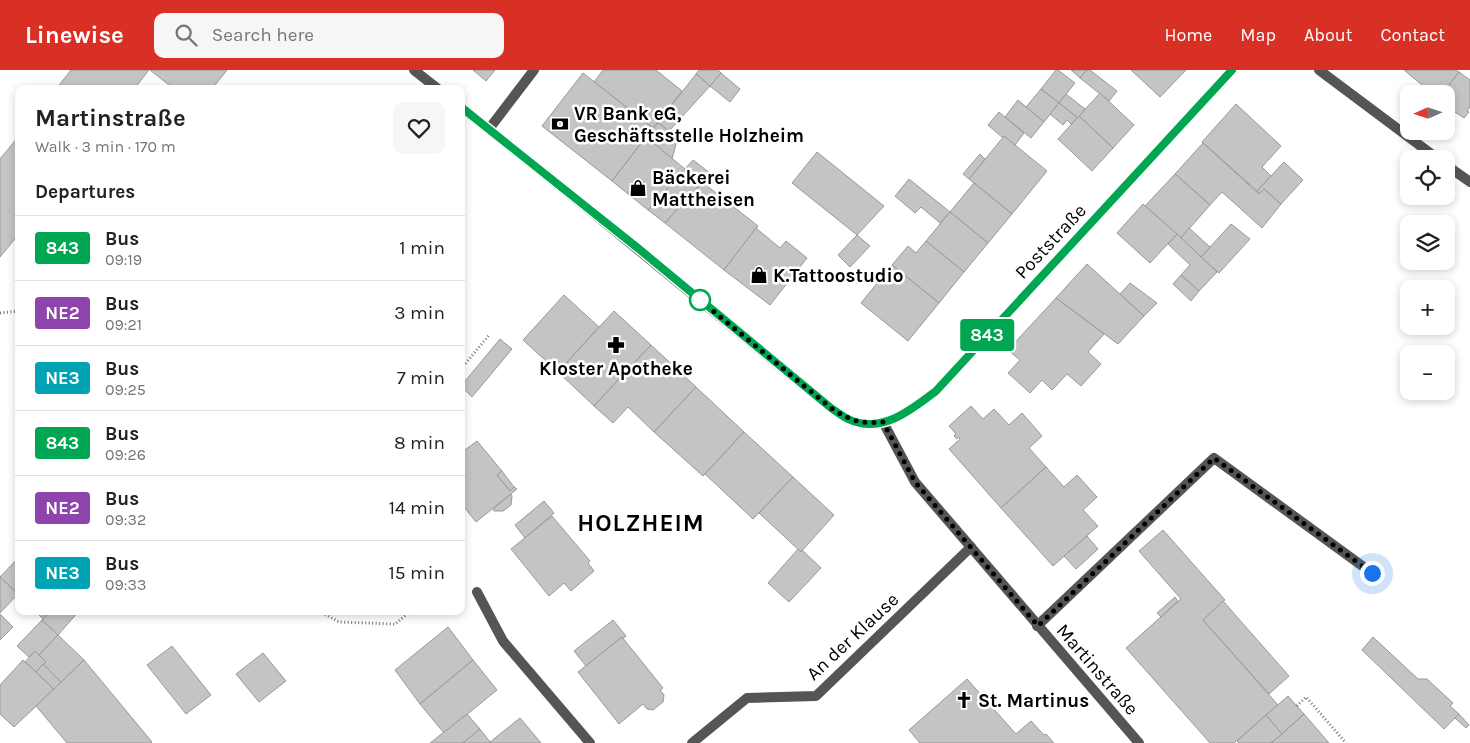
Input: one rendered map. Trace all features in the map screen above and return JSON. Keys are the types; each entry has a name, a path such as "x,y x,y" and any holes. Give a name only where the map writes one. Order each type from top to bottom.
{"street":[{"path":"414,70 433,85"},
{"path":"490,129 534,70"},
{"name":"Poststraße","path":"883,422 900,417 936,391 1232,70"},
{"path":"1319,70 1426,150"},
{"path":"465,110 724,318 831,408 848,419 864,423 883,422"},
{"path":"1455,171 1470,182"},
{"name":"Martinstraße","path":"883,422 915,482 1139,743"},
{"path":"1038,626 1214,458 1372,573"},
{"name":"An der Klause","path":"692,743 746,698 816,696 972,547"},
{"path":"477,592 503,641 590,743"}],"path":[{"path":"0,313 15,311"},
{"path":"465,364 490,334"},
{"path":"327,615 340,622 395,624 406,615"},
{"path":"1296,706 1306,697 1346,743"}],"building":[{"path":"71,70 149,70 137,85 59,85"},
{"path":"150,70 227,70 215,85 169,85"},
{"path":"473,70 495,70 486,81"},
{"path":"603,70 656,70 682,91 653,128 594,82"},
{"path":"699,70 718,70 721,73 710,86 696,74"},
{"path":"1056,70 1075,83 1059,103 1041,89"},
{"path":"1071,70 1087,70 1080,78"},
{"path":"1087,70 1090,70 1117,91 1109,101 1080,78"},
{"path":"1131,70 1186,70 1160,97"},
{"path":"1404,70 1456,70 1459,72 1449,85 1422,85"},
{"path":"1459,72 1470,80 1470,107 1467,111 1469,112 1464,118 1455,112 1455,85 1449,85"},
{"path":"583,73 653,128 612,181 542,126"},
{"path":"721,73 740,89 730,102 710,86"},
{"path":"696,74 710,86 669,131 658,123"},
{"path":"1041,89 1059,103 1044,122 1026,107"},
{"path":"1100,93 1134,125 1113,148 1079,116"},
{"path":"1066,94 1085,109 1078,118 1059,103"},
{"path":"1018,100 1044,122 1031,138 1005,117"},
{"path":"1059,103 1078,118 1071,124 1067,120 1063,125 1050,114"},
{"path":"1236,104 1281,146 1262,167 1271,176 1257,191 1202,142"},
{"path":"999,112 1024,133 1015,145 1004,136 1003,138 988,125"},
{"path":"1079,116 1113,148 1092,171 1058,139"},
{"path":"658,123 678,137 672,159 646,137"},
{"path":"1004,136 1047,171 1012,214 969,179"},
{"path":"646,137 685,169 648,210 612,181"},
{"path":"15,141 15,239 0,257 0,159"},
{"path":"1203,143 1259,194 1264,189 1281,204 1262,228 1222,192 1210,205 1175,174"},
{"path":"817,152 884,206 857,235 792,183"},
{"path":"980,154 985,159 969,179 963,174"},
{"path":"693,160 710,173 702,182 685,169"},
{"path":"1284,162 1303,180 1281,204 1264,189 1259,194 1257,191"},
{"path":"685,169 702,182 665,223 648,210"},
{"path":"1175,174 1210,205 1181,238 1145,206"},
{"path":"909,179 950,212 940,223 921,207 915,213 895,196"},
{"path":"702,182 758,226 724,270 665,223"},
{"path":"974,183 1012,214 988,243 950,212"},
{"path":"1143,204 1177,234 1150,263 1117,233"},
{"path":"950,212 988,243 964,272 926,241"},
{"path":"1231,224 1250,239 1219,273 1201,257"},
{"path":"756,228 780,248 786,241 807,258 770,305 724,270"},
{"path":"1189,228 1210,247 1201,257 1181,238"},
{"path":"1177,234 1217,272 1199,291 1181,275 1190,265 1168,244"},
{"path":"857,235 870,246 850,267 838,255"},
{"path":"926,241 964,272 939,303 892,265 908,246 916,253"},
{"path":"1087,264 1144,316 1118,344 1056,298"},
{"path":"892,265 939,303 908,341 861,303"},
{"path":"1181,275 1199,291 1191,301 1173,284"},
{"path":"1130,283 1157,303 1144,316 1120,294"},
{"path":"564,295 599,327 558,372 523,340"},
{"path":"1056,298 1104,334 1088,352 1101,364 1081,386 1067,374 1052,390 1042,380 1030,393 1008,373 1020,360 1008,350"},
{"path":"614,311 651,345 594,406 558,372"},
{"path":"500,339 512,349 472,397 465,390 465,381"},
{"path":"651,345 696,387 654,432 628,407 613,423 594,406"},
{"path":"696,387 744,432 703,476 654,432"},
{"path":"971,406 983,419 994,409 1009,425 1022,413 1042,436 1029,448 1046,467 1001,508 949,449 960,439 954,436 956,434 949,426"},
{"path":"744,432 793,477 753,519 705,474"},
{"path":"477,441 502,471 497,475 510,491 514,487 517,489 476,522 465,508 465,450"},
{"path":"1046,467 1064,487 1077,475 1097,497 1083,510 1098,526 1053,566 1001,508"},
{"path":"502,471 514,487 510,491 497,475"},
{"path":"793,477 834,515 801,552 759,513"},
{"path":"511,494 511,505 503,511 494,511 493,509"},
{"path":"544,501 554,513 525,538 515,525"},
{"path":"552,516 590,561 588,563 594,571 571,591 564,583 549,596 511,549"},
{"path":"1163,530 1225,600 1203,620 1278,705 1234,743 1210,743 1126,648 1181,599 1139,551"},
{"path":"1087,536 1098,549 1076,569 1064,556"},
{"path":"798,549 801,552 802,550 821,568 789,602 768,583"},
{"path":"15,561 15,591 0,577"},
{"path":"0,577 15,591 15,597 0,613"},
{"path":"1175,597 1178,601 1161,617 1157,613"},
{"path":"1223,601 1289,676 1269,694 1203,620"},
{"path":"0,614 13,627 0,640"},
{"path":"46,615 76,615 58,635 42,620"},
{"path":"42,620 58,635 39,655 35,651 29,657 17,646"},
{"path":"613,620 626,636 623,639 622,637 586,666 574,651"},
{"path":"448,627 473,660 420,704 395,670"},
{"path":"58,635 84,660 61,682 43,664 46,662 39,655"},
{"path":"622,637 663,688 660,690 664,695 663,702 653,710 647,709 643,704 619,724 578,672"},
{"path":"1373,637 1418,679 1427,679 1453,703 1450,706 1459,714 1444,729 1362,650"},
{"path":"172,646 211,695 186,714 147,665"},
{"path":"35,651 46,662 36,672 25,662"},
{"path":"263,653 286,681 259,702 236,674"},
{"path":"23,660 54,689 14,727 0,714 0,685"},
{"path":"84,660 151,743 67,743 36,706"},
{"path":"473,660 497,690 444,733 420,704"},
{"path":"43,664 61,682 54,689 36,672"},
{"name":"St. Martinus","path":"967,679 1016,734 1031,721 1054,743 920,743 909,730"},
{"path":"1288,696 1304,714 1282,734 1266,715"},
{"path":"467,714 480,729 463,743 430,743"},
{"path":"1304,714 1329,743 1271,743 1282,734"},
{"path":"1459,714 1469,725 1466,728 1455,718"},
{"path":"1266,715 1282,734 1271,743 1239,743 1237,741"},
{"path":"520,718 541,743 489,743 490,742"},
{"path":"480,729 489,743 463,743"}],"bus line":[{"name":"843","path":"465,110 639,249 831,408 848,419 864,423 883,422 900,417 936,391 1232,70"}],"place":[{"name":"VR Bank eG, Geschäftsstelle Holzheim","path":"560,124"},
{"name":"Bäckerei Mattheisen","path":"638,188"},
{"name":"K.Tattoostudio","path":"759,275"},
{"name":"Kloster Apotheke","path":"616,345"},
{"name":"St. Martinus","path":"964,700"}],"district":[{"name":"HOLZHEIM","path":"641,523"}],"route":[{"path":"700,300 831,408 848,419 864,423 883,422 915,482 1038,626 1214,458 1372,573"}]}
